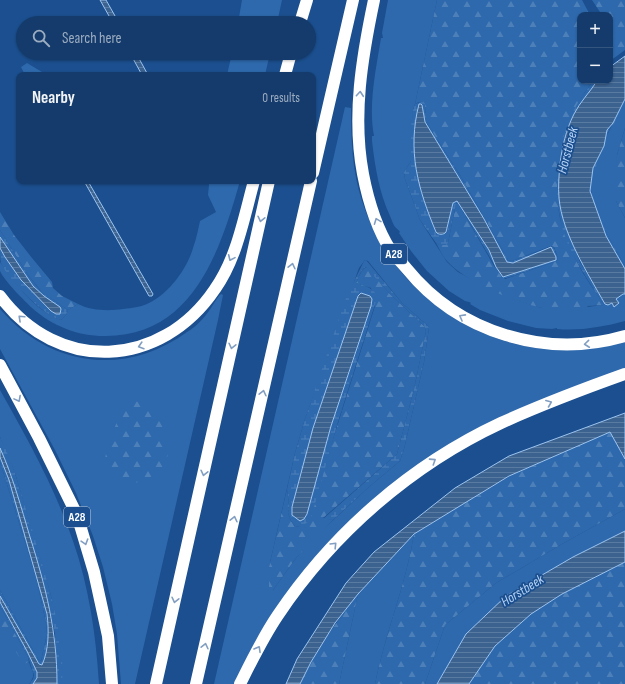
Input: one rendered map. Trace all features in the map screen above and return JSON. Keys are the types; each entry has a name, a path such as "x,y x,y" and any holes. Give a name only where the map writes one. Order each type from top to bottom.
{"highway":[{"path":"302,16 307,0"},
{"path":"307,16 310,0"},
{"path":"316,160 352,0"},
{"name":"A28","path":"374,0 362,66 358,120 363,175 371,204 391,251 426,290 458,315 479,326 507,336 536,343 575,345 601,342 625,336"},
{"path":"286,72 289,60"},
{"path":"294,72 296,60"},
{"path":"0,296 21,319 38,332 55,341 72,347 89,351 106,352 138,348 155,342 171,333 195,314 216,288 234,252 253,184"},
{"path":"156,684 268,184"},
{"path":"196,684 310,184"},
{"name":"A28","path":"0,365 39,438 76,515 94,572 107,628 112,684"},
{"path":"240,684 266,634 301,584 335,544 393,490 436,459 500,424 574,393 625,374"}],"green space":[{"path":"242,0 282,0 279,16 239,16"},
{"path":"388,0 437,0 413,110 411,161 404,172 405,179 420,220 447,262 458,272 484,286 519,301 542,308 587,307 603,305 625,294 625,321 591,328 552,329 536,328 508,321 480,310 470,304 471,303 449,291 427,271 411,251 399,233 400,231 394,225 386,207 378,179 372,141 372,136 374,136 372,124 373,87 381,38 383,38 382,33"},
{"path":"437,0 582,0 588,12 577,12 577,84 591,84 576,108 564,136 558,166 558,204 559,215 567,240 578,264 604,305 588,306 588,309 559,310 531,305 492,291 468,278 447,261 436,243 442,245 448,243 456,204 458,203 494,266 505,279 557,261 558,258 554,247 551,246 512,261 508,260 460,175 426,122 425,105 419,102 415,104"},
{"path":"592,0 625,0 625,50 613,59 613,12 600,12"},
{"path":"230,60 268,60 266,72 228,72"},
{"path":"27,63 42,72 24,72 21,67"},
{"path":"591,84 595,84 566,134 562,151 559,198 564,222 580,262 605,304 604,305 580,267 567,242 559,211 557,177 559,159 567,126 577,104"},
{"path":"625,99 614,124 609,131 604,146 607,130 613,123"},
{"path":"625,100 625,128 617,155 616,201 625,218 625,266 600,219 593,199 591,185 593,172 604,146 606,137"},
{"path":"423,101 425,105 426,122 460,175 508,260 512,261 553,246 558,258 557,261 507,278 502,278 458,203 456,204 448,243 446,245 439,245 436,243 420,220 405,179 404,172 411,161 410,135 415,104","holes":["418,105 422,105 425,122 484,219 507,262 513,263 551,247 549,262 505,277 502,276 489,250 458,201 453,203 447,231 444,234 436,232 428,212 415,162 415,136"]},
{"path":"345,107 351,108 354,167 362,201 376,233 394,263 417,289 443,311 473,328 505,341 539,348 574,350 625,342 625,369 556,394 382,492 249,654 234,684 214,684","holes":["365,260 368,261 402,303 429,328 424,362 404,449 400,461 370,486 316,536 296,558 273,590 269,567 295,453 305,419 359,268"]},
{"path":"625,128 625,218 616,201 614,177 617,155"},
{"path":"604,146 592,179 591,192 593,199 590,191 593,168"},
{"path":"239,184 223,235 212,261 198,285 181,306 160,322 135,332 104,336 94,336 75,332 48,320 32,308 15,291 0,271 0,262 20,288 34,303 51,316 61,320 66,315 68,310 78,304 95,309 118,310 147,304 155,300 176,280 190,256 200,221 216,212 208,195 209,185"},
{"path":"0,212 14,235 52,282 53,288 62,296 78,304 68,310 42,292 28,275 0,230"},
{"path":"599,216 625,266 625,269 606,236"},
{"path":"0,230 28,275 40,290 68,310 66,315 61,320 45,312 36,305 5,270 1,263 0,248 21,280 51,311 59,314 57,305 33,286 0,237"},
{"path":"366,260 402,303 429,328 424,362 404,449 400,461 333,520 323,519 397,454 414,389 426,331 424,326 390,294 366,267 361,271 356,283 367,286 374,292 377,298 338,422 311,518 300,527 295,526 288,513 289,505 287,489 295,453 346,298 364,261","holes":["358,296 358,347 331,426 317,476 313,428"]},
{"path":"367,267 390,294 424,326 426,331 414,389 397,454 323,518 333,520 296,558 273,590 270,590 269,567 287,489 289,505 288,513 295,526 300,527 328,455 375,306 371,288 356,283 362,271"},
{"path":"221,294 223,295 218,320 135,684 121,684 117,634 112,604 103,567 93,536 76,493 55,450 0,349 0,309 20,328 42,343 65,354 89,359 114,360 139,356 163,346 187,332 203,318"},
{"path":"0,390 30,445 58,502 79,558 91,611 99,684 62,684 57,628 51,596 15,473 0,437"},
{"path":"134,401 147,403 156,408 161,417 169,450 164,469 151,477 128,484 114,480 106,468 105,457 116,423 123,409 130,402"},
{"path":"610,432 625,459 625,509 496,583 445,625 425,684 375,684 384,646 406,572 414,534 510,476"},
{"path":"0,437 18,482 53,605 61,645 62,684 57,684 55,634 43,579 38,581 46,612 49,634 46,655 42,665 39,664 0,596 0,590 38,659 41,661 47,634 46,623 36,577 0,462"},
{"path":"0,462 36,577 46,623 47,634 41,661 38,659 0,590"},
{"path":"625,509 625,531 573,557 506,596 466,634 437,684 425,684 445,625 496,583"},
{"path":"414,534 406,572 384,646 375,684 339,684 358,594"},
{"path":"625,562 625,684 469,684 495,646 531,614 562,594"},
{"path":"358,594 339,684 300,684 326,638"},
{"path":"0,602 37,672 37,678 33,684 29,684 34,675 28,657 0,606"},
{"path":"0,606 28,657 29,662 24,664 0,629"},
{"path":"1,628 27,663 29,662 33,678 29,684 0,684"}],"water":[{"path":"100,0 106,0 115,16 109,16"},
{"name":"Horstbeek","path":"625,56 625,99 613,123 607,130 604,146 593,168 590,191 606,236 625,269 625,294 616,299 619,303 614,307 612,303 608,305 605,304 584,267 570,239 561,211 559,198 560,164 563,145 569,126 579,105 595,84 613,84 613,65"},
{"path":"134,60 140,60 146,72 140,72"},
{"path":"419,104 422,105 425,122 484,219 507,262 513,263 551,247 556,260 503,277 496,267 489,250 457,201 453,203 446,232 444,234 438,234 436,232 424,200 416,170 414,138"},
{"path":"86,184 90,184 153,294 152,296 149,296"},
{"path":"0,237 33,286 60,307 60,314 56,314 51,311 21,280 0,248"},
{"path":"361,293 370,296 372,299 371,306 331,426 307,514 304,519 300,521 292,515 292,507 313,428 358,296"},
{"path":"625,413 625,459 610,432 509,476 414,534 358,594 335,623 311,662 300,684 286,684 297,659 346,583 374,552 455,488 509,456"},
{"path":"0,448 9,470 46,592 53,628 57,684 33,684 37,678 37,672 0,602 0,596 39,664 42,665 48,640 47,614 9,480 0,457"},
{"name":"Horstbeek","path":"625,531 625,562 562,594 531,614 495,646 469,684 437,684 466,634 506,596 573,557"}]}
